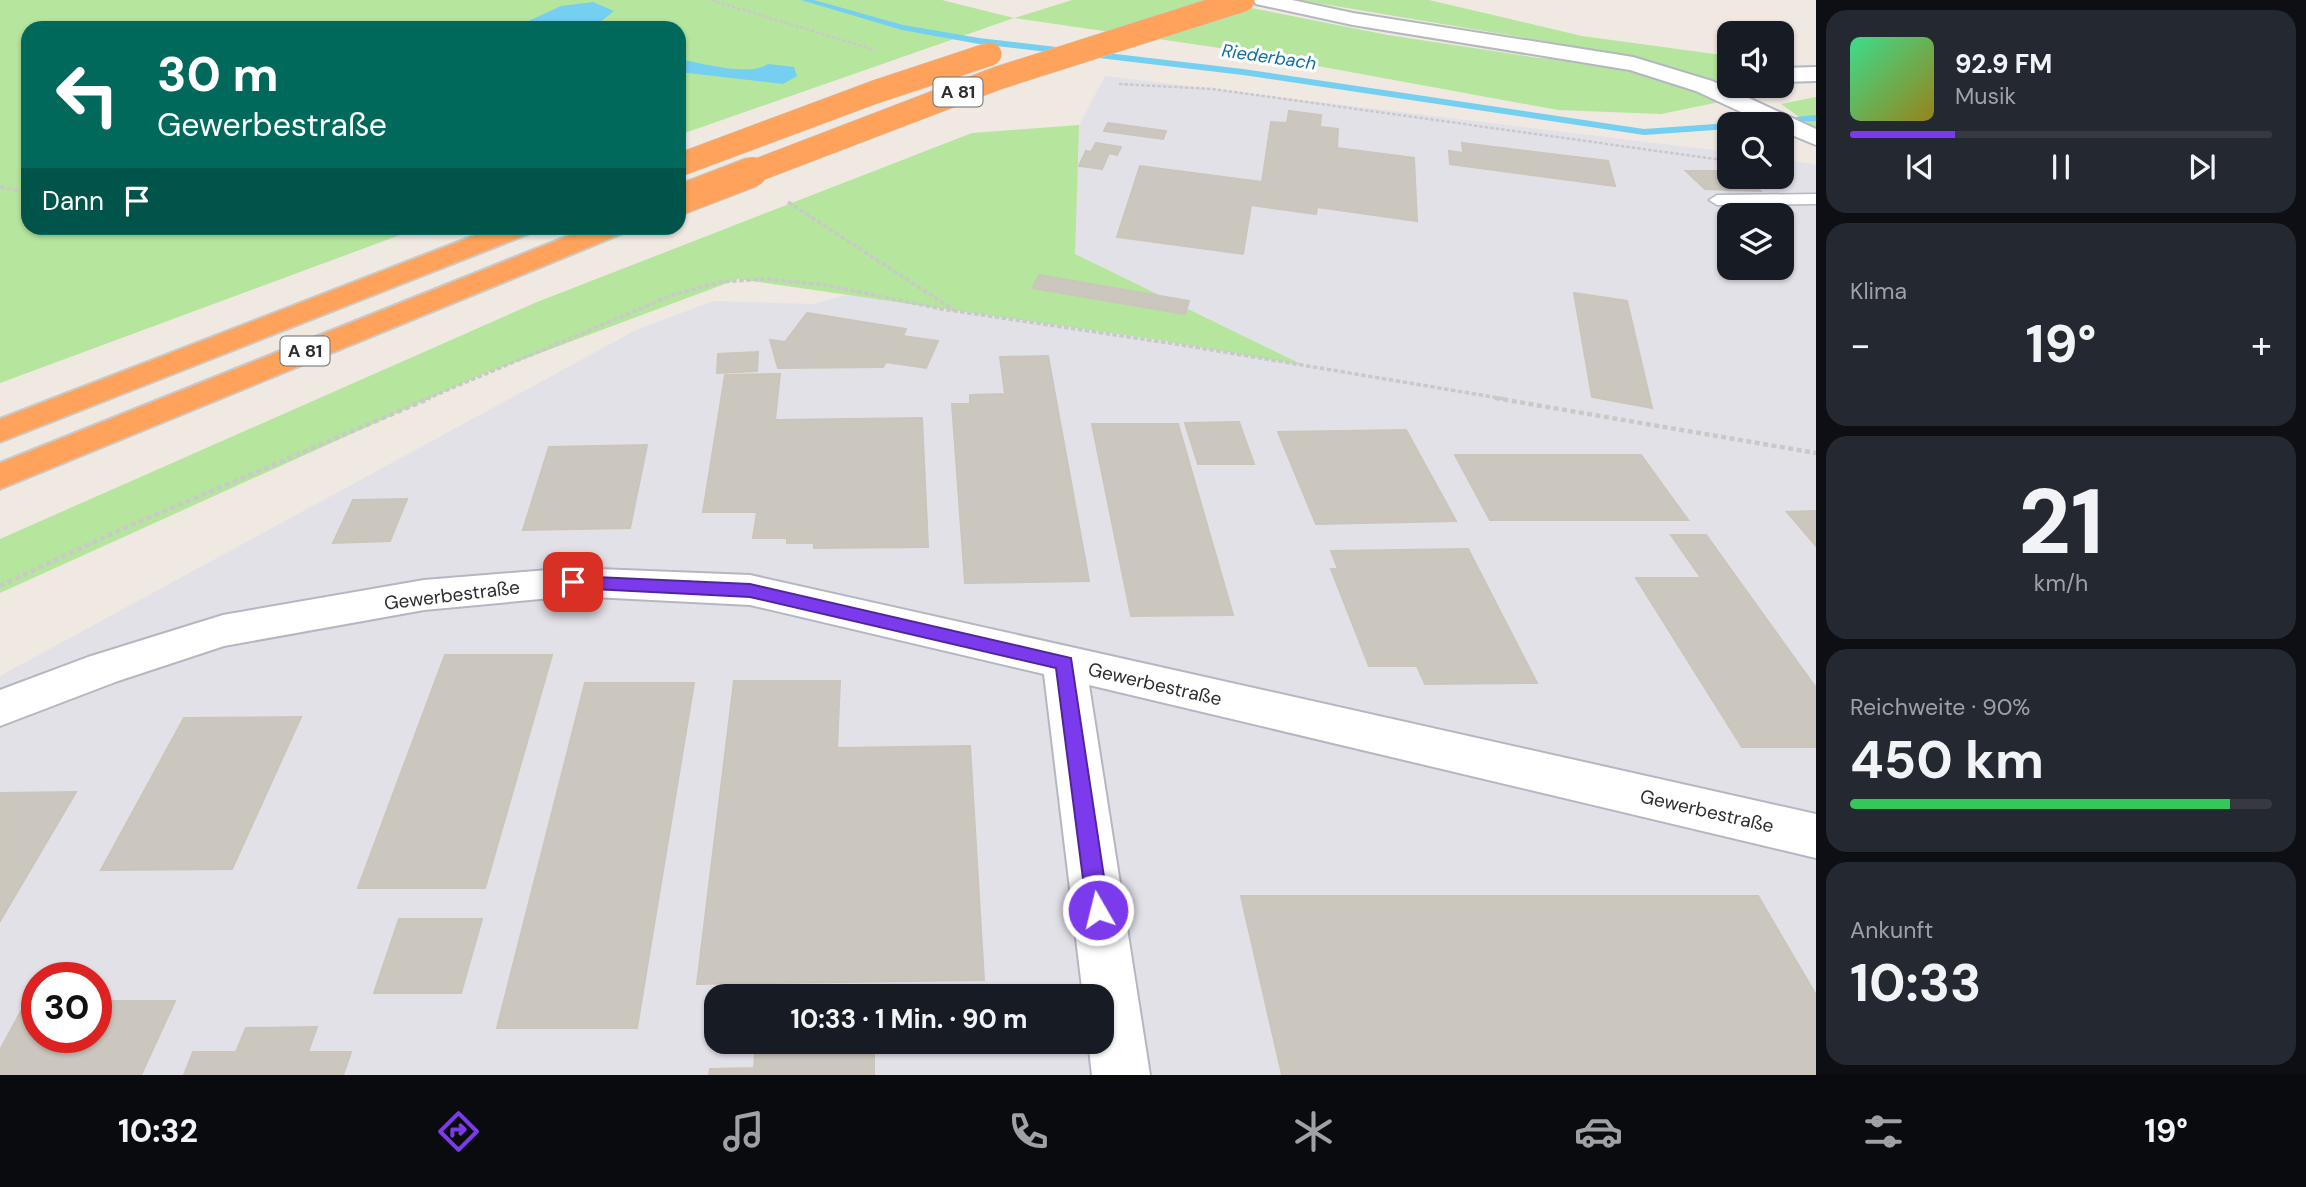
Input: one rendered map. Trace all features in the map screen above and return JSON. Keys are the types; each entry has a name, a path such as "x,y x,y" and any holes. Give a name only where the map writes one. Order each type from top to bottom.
{"highway":[{"name":"A 81","path":"686,197 985,82 1243,0"},
{"name":"A 81","path":"686,162 875,92 1017,46"},
{"name":"A 81","path":"0,431 500,235"},
{"name":"A 81","path":"0,477 594,235"}],"street":[{"path":"1263,0 1419,31 1633,64 1704,86 1808,135"},
{"path":"1794,75 1816,74"},
{"path":"1704,86 1717,83"},
{"name":"Gewerbestraße","path":"0,708 103,669 223,631 425,595 573,582 750,590 1816,836"},
{"path":"1064,663 1121,1075"}],"lane":[{"path":"1717,200 1816,199"}],"path":[{"path":"1108,84 1144,83 1213,89 1717,159"},
{"path":"0,187 21,191"},
{"path":"787,202 958,312"},
{"path":"0,586 299,453 664,298 703,285 738,279 801,283 958,312 1153,339 1816,453"}],"shaded area":[{"path":"1105,76 1717,151 1717,189 1794,189 1794,161 1816,165 1816,1075 0,1075 0,676 636,330 713,301 814,304 1014,248"}],"green space":[{"path":"0,0 942,0 1014,18 686,133 686,21 21,21 21,235 400,235 0,383"},
{"path":"1072,0 1211,0 1388,35 1539,58 1628,64 1550,42 1299,0 1429,0 1582,36 1717,54 1717,84 1706,86 1717,91 1717,98 1734,99 1661,114 1558,110 1220,48 1014,18"},
{"path":"1816,97 1816,129 1794,112 1781,104"},
{"path":"1079,125 1075,254 1303,365 1153,339 738,279 481,375 0,593 0,539 537,302 972,133"}],"water":[{"path":"593,2 614,11 602,21 528,21 561,6"},
{"path":"686,60 738,69 760,68 768,64 794,67 797,76 783,84 686,73"}],"building":[{"path":"1289,111 1321,115 1320,127 1338,129 1337,148 1414,158 1417,221 1317,207 1316,214 1251,205 1243,254 1117,237 1140,166 1262,182 1271,122 1287,123"},
{"path":"1108,123 1166,131 1163,139 1104,131"},
{"path":"1096,143 1121,147 1117,155 1109,153 1102,169 1079,166 1086,151 1091,152"},
{"path":"1462,143 1608,161 1615,186 1450,164 1449,151 1463,153"},
{"path":"1686,171 1717,171 1717,189 1760,191 1705,189"},
{"path":"1039,275 1189,301 1185,314 1033,288"},
{"path":"1574,293 1627,301 1652,408 1592,397"},
{"path":"807,313 906,329 903,336 938,341 926,368 886,362 883,367 778,368 770,340 785,342"},
{"path":"758,352 757,371 717,373 718,354"},
{"path":"1048,356 1089,581 965,583 952,404 970,404 970,395 1005,394 1000,357"},
{"path":"780,374 775,420 922,418 928,547 814,548 814,543 787,543 787,538 753,538 757,512 703,512 725,375"},
{"path":"1239,422 1254,464 1198,464 1185,423"},
{"path":"1092,424 1178,424 1233,615 1131,616"},
{"path":"1406,430 1456,521 1316,524 1278,432"},
{"path":"647,445 630,528 523,530 549,447"},
{"path":"1455,455 1641,455 1688,520 1490,520"},
{"path":"407,499 390,541 333,543 353,500"},
{"path":"1816,511 1816,546 1787,512"},
{"path":"1671,535 1706,535 1816,688 1816,747 1742,747 1636,578 1701,578"},
{"path":"1468,549 1537,683 1425,684 1417,666 1369,666 1331,569 1338,569 1331,551"},
{"path":"445,655 552,655 485,888 358,888"},
{"path":"734,681 840,681 837,748 970,746 984,980 697,984"},
{"path":"585,683 694,683 637,1028 497,1028"},
{"path":"301,717 232,869 101,870 184,718"},
{"path":"76,792 0,921 0,793"},
{"path":"1241,896 1758,896 1816,995 1816,1075 1282,1075"},
{"path":"399,919 482,919 461,993 374,993"},
{"path":"112,1001 175,1001 141,1075 0,1075 0,1050 21,1011 21,1053 112,1053"},
{"path":"317,1027 308,1052 351,1052 343,1075 184,1075 193,1052 236,1052 246,1028"},
{"path":"755,1054 874,1054 874,1075 709,1075 710,1069 754,1068"}],"waterway":[{"name":"Riederbach","path":"805,0 902,27 979,41 1243,72 1644,132 1717,127"},
{"name":"Riederbach","path":"1794,120 1816,118"}],"route":[{"path":"573,582 750,590 1064,663 1098,910"}]}
